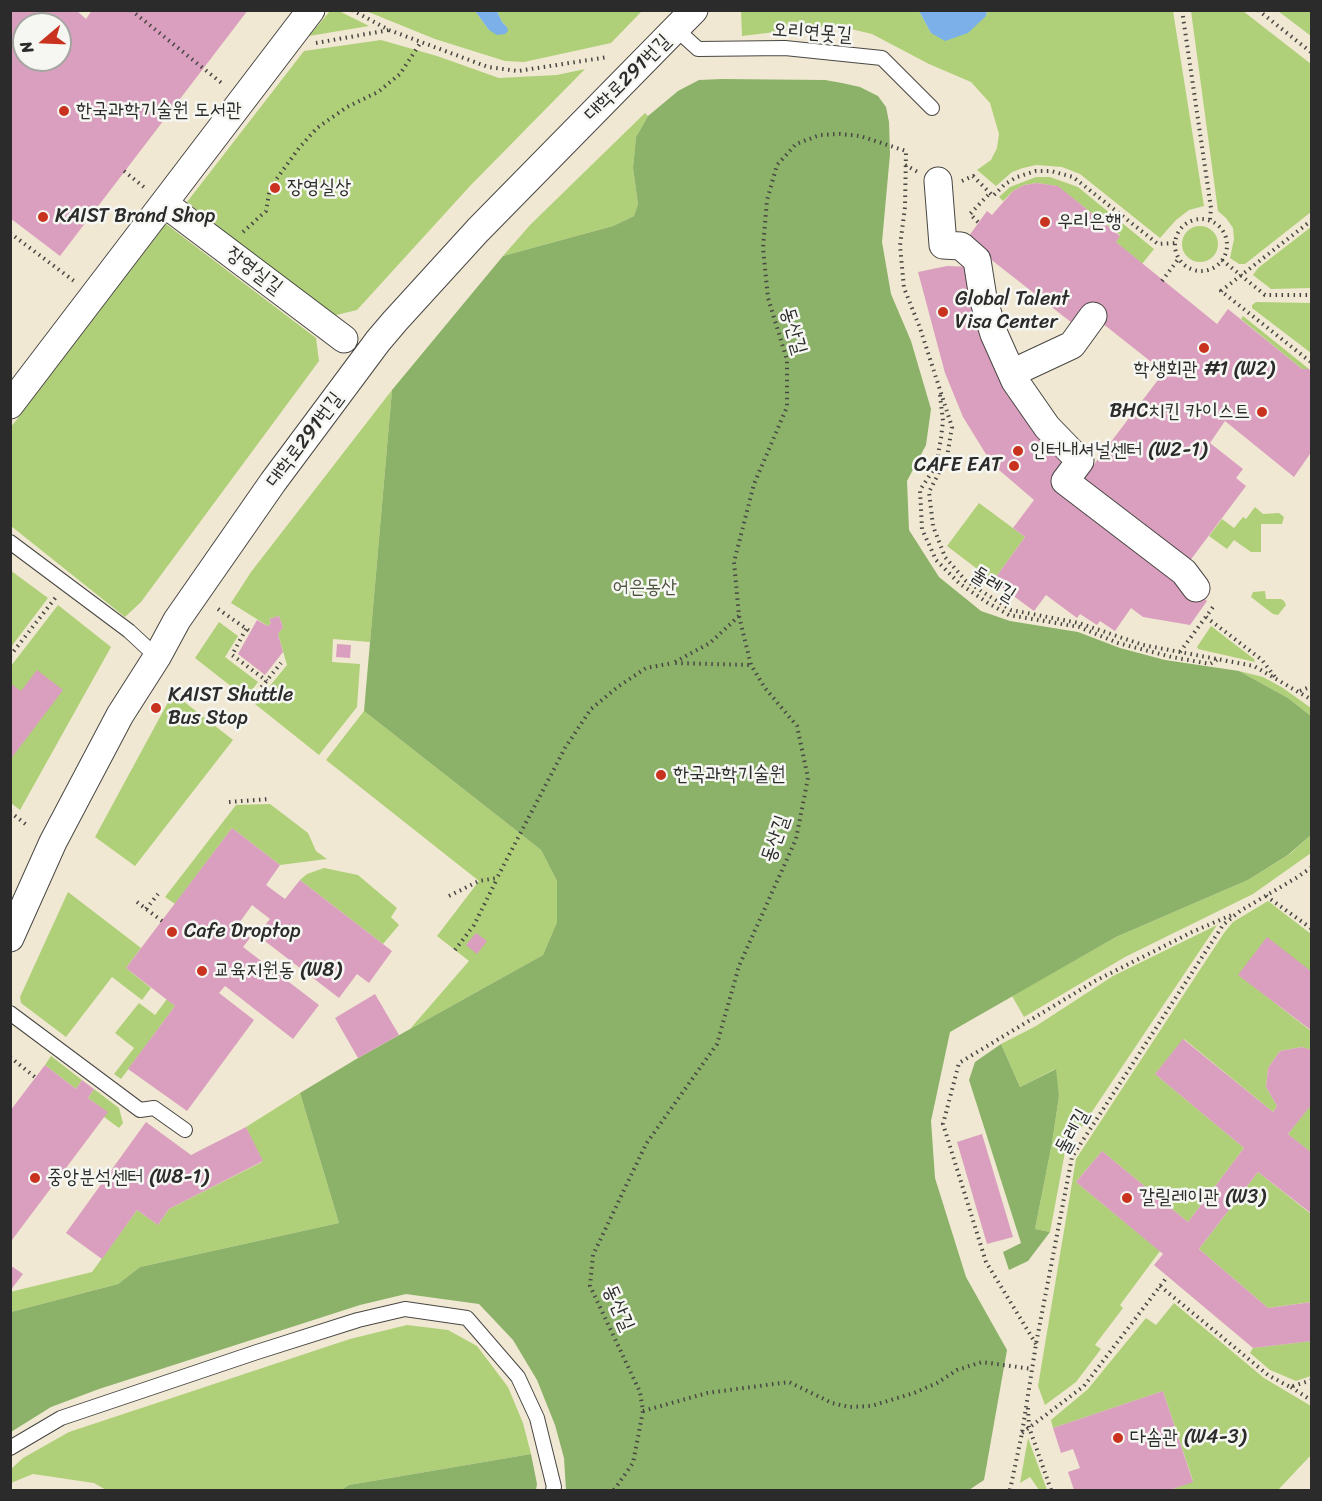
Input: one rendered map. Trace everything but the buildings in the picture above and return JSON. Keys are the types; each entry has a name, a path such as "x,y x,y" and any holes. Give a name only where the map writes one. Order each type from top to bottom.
{"street":[{"path":"10,405 311,10"},
{"name":"대학로291번길","path":"10,938 57,833 120,715 157,657 177,620 246,519 378,341 478,230 685,20"},
{"path":"938,181 943,245 961,246 977,260 983,298 1015,381 1047,427 1080,461 1065,481 1195,580"},
{"name":"장영실길","path":"165,204 344,339"},
{"path":"1012,373 1072,345 1093,316"}],"lane":[{"name":"오리연못길","path":"685,20 698,50 785,48 882,58 932,108"},
{"path":"10,542 129,631 157,657"},
{"path":"10,1013 140,1110 154,1108 185,1130"},
{"path":"10,1448 61,1418 279,1345 358,1320 405,1309 467,1318 518,1377 537,1418 554,1487 553,1491"}],"path":[{"path":"131,10 243,100"},
{"path":"352,10 389,30 488,68 518,71 608,57"},
{"path":"1182,10 1210,220"},
{"path":"1258,10 1311,53"},
{"path":"282,49 389,30"},
{"path":"222,248 250,227 266,211 270,188 299,148 317,128 347,107 378,92 400,74 421,42"},
{"name":"동산길","path":"614,1491 633,1463 643,1412 640,1392 590,1286 593,1255 646,1144 717,1044 739,966 796,839 808,778 797,726 765,688 751,665 739,616 734,562 754,484 787,407 787,360 768,298 763,248 767,200 777,165 796,144 820,135 860,136 906,151"},
{"name":"둘레길","path":"906,151 900,246 904,288 920,328 952,427 947,458 929,492 933,526 945,557 966,581 1011,610 1079,623 1143,645 1254,666 1311,700"},
{"path":"938,181 949,183 973,176 993,196 1005,184 1017,177 1036,171 1051,171 1073,177 1158,244 1175,243"},
{"path":"978,222 970,214 990,193"},
{"path":"1197,219 1210,220 1221,227 1225,235 1226,252 1216,266 1199,271 1184,264 1179,258 1175,243 1181,227 1188,222 1197,219"},
{"path":"1311,220 1221,291 1311,363"},
{"path":"10,233 93,296"},
{"path":"1162,281 1179,258"},
{"path":"1222,260 1265,295 1311,295"},
{"name":"둘레길","path":"938,385 943,421 936,466 920,490 922,529 936,560 960,584 1009,615 1079,627 1118,643 1172,657 1210,664 1218,659"},
{"path":"1180,652 1216,603 1195,580"},
{"path":"10,656 56,597"},
{"path":"218,609 249,630 232,655 267,681"},
{"path":"674,663 710,643 739,616"},
{"path":"1206,617 1263,660 1276,678"},
{"path":"250,701 281,663"},
{"path":"455,950 474,925 565,748 591,709 646,668 674,663 751,665"},
{"path":"1299,692 1311,686"},
{"path":"229,802 269,799"},
{"path":"10,812 28,825"},
{"name":"둘레길","path":"1010,1491 1072,1157 1223,925 1240,911 1311,867"},
{"path":"448,896 479,881 497,878"},
{"path":"146,909 158,894"},
{"path":"1266,896 1311,930"},
{"path":"137,902 162,921"},
{"path":"1036,1344 986,1262 943,1124 959,1063 1095,981 1192,932 1240,911"},
{"path":"10,1057 36,1078"},
{"path":"1022,1433 1084,1386 1167,1277"},
{"path":"1160,1286 1268,1375 1311,1401"},
{"path":"643,1412 707,1393 789,1382 832,1403 849,1407 871,1406 914,1393 937,1383 957,1370 982,1362 1032,1369"},
{"path":"1290,1387 1311,1380"},
{"path":"1027,1403 1029,1427 1051,1491"}],"green space":[{"path":"1278,10 1310,10 1311,36 1278,11"},
{"path":"330,11 339,11 369,26 309,36"},
{"path":"366,11 475,11 489,30 507,27 497,11 642,11 611,43 524,62 505,61 435,39"},
{"path":"741,11 919,11 931,33 986,16 987,11 1173,11 1204,206 1189,210 1176,220 1160,238 1080,174 1062,167 1036,165 1023,168 1012,172 996,186 977,170 991,160 997,148 999,134 990,103 971,82 929,64 872,34 834,25 742,36"},
{"path":"1191,11 1243,11 1311,64 1311,212 1245,264 1239,264 1230,258 1234,239 1233,228 1218,211"},
{"path":"381,40 437,56 499,78 557,75 585,69 470,186 357,310 332,316 187,202 304,51"},
{"name":"어은동산","path":"699,80 825,80 860,87 878,96 886,107 890,154 882,242 891,294 911,341 931,409 926,445 907,481 909,530 939,577 981,611 1010,621 1078,632 1120,648 1165,660 1239,671 1288,698 1311,716 1311,835 1288,855 1248,880 1116,937 950,1032 931,1121 935,1178 966,1277 1007,1350 984,1480 969,1490 566,1490 564,1458 555,1425 537,1380 513,1340 479,1304 406,1294 360,1305 99,1389 51,1407 11,1432 11,1312 118,1284 140,1267 339,1223 300,1093 543,955 557,922 557,881 541,850 364,711 392,390 503,256 613,226 634,216 638,204 633,168 636,137 648,116 678,91"},
{"path":"645,113 648,116 636,137 633,168 638,204 634,216 613,226 503,256 530,225"},
{"path":"1036,177 1050,177 1078,187 1154,249 1142,264 1116,242 1120,235 1057,186 1037,183 1024,185 1013,191 1003,201 999,197 1010,187"},
{"path":"166,224 316,338 319,361 141,602 125,617 11,526 11,427"},
{"path":"1200,226 1212,232 1218,244 1212,256 1200,262 1188,256 1182,244 1188,232"},
{"path":"1311,227 1311,288 1271,289 1253,275 1258,268"},
{"path":"1256,302 1311,303 1311,353 1252,308"},
{"path":"1243,316 1309,369 1302,369 1241,319"},
{"path":"392,390 370,642 333,639 332,662 360,664 357,707 319,755 255,704 287,665 278,634 283,627 279,616 269,619 271,623 268,626 231,603 251,572"},
{"path":"979,503 1025,537 993,581 947,546"},
{"path":"1255,507 1263,514 1279,513 1284,517 1282,524 1261,524 1261,552 1251,552 1234,540 1227,549 1209,536 1222,519 1234,528 1243,517 1246,519"},
{"path":"10,570 48,598 11,647 10,647"},
{"path":"1265,591 1266,599 1284,601 1286,605 1278,615 1273,614 1251,597 1253,592"},
{"path":"58,605 111,647 20,810 11,803 11,666"},
{"path":"219,622 238,636 225,657 258,682 246,698 195,658"},
{"path":"1211,626 1255,662 1198,649 1197,647"},
{"path":"1239,671 1263,677 1283,688 1311,708 1311,716 1288,698"},
{"path":"173,693 233,740 135,866 95,837"},
{"path":"364,711 541,850 557,881 557,922 543,955 410,1029 469,961 437,936 479,881 326,760"},
{"path":"270,804 308,833 316,851 327,859 280,865 232,828 175,904 165,897 236,805"},
{"path":"1311,835 1311,853 1253,894 1125,957 1024,1017 1012,996 1116,937 1248,880 1290,854"},
{"path":"324,868 358,875 397,908 391,917 399,925 383,944 300,880 307,874"},
{"path":"68,892 141,948 126,968 151,988 142,1000 112,977 66,1037 21,1003 20,997"},
{"path":"1268,901 1311,934 1311,972 1239,975 1311,1031 1311,1050 1302,1047 1280,1051 1268,1068 1266,1087 1277,1106 1273,1112 1184,1039 1155,1074 1244,1148 1188,1222 1102,1151 1076,1182 1160,1251 1120,1305 1123,1308 1095,1345 1101,1349 1076,1382 1045,1405 1038,1386 1076,1159 1224,933 1233,922"},
{"path":"1217,925 1065,1152 1050,1232 1035,1229 1059,1096 1055,1069 1020,1087 1001,1044 1036,1026 1113,976"},
{"path":"167,999 175,1006 121,1079 114,1074 134,1048 115,1033 139,1003 155,1015"},
{"path":"1001,1044 1020,1087 1056,1069 1059,1096 1035,1229 1050,1232 1028,1261 1009,1270 1003,1252 1021,1243 969,1080 975,1062"},
{"path":"51,1056 82,1080 76,1089 45,1065"},
{"path":"94,1089 119,1108 123,1123 119,1128 104,1117 107,1112 88,1098"},
{"path":"300,1093 339,1223 140,1267 118,1284 11,1312 10,1292 92,1272 137,1210 158,1225 169,1209 262,1162 246,1127"},
{"path":"1311,1104 1311,1153 1288,1134"},
{"path":"1258,1172 1311,1214 1311,1302 1268,1308 1199,1249"},
{"path":"1174,1303 1264,1378 1311,1406 1311,1455 1278,1490 1174,1490 1193,1481 1163,1391 1053,1428 1051,1420 1088,1389 1146,1318 1156,1325"},
{"path":"407,1325 448,1330 477,1346 508,1387 523,1423 531,1454 349,1485 341,1490 106,1490 94,1483 33,1474 11,1483 11,1469 23,1458 69,1432 350,1339"},
{"path":"1311,1341 1311,1376 1296,1381 1270,1370 1250,1353 1253,1348"},
{"path":"1028,1438 1047,1490 1039,1490 1030,1477 1020,1483"},
{"path":"531,1454 537,1484 536,1490 341,1490 349,1485"}],"water":[{"path":"475,11 497,11 508,31 497,35 489,30"},
{"path":"919,11 987,11 986,16 968,33 945,41 931,33"}],"place":[{"name":"한국과학기술원 도서관","path":"64,111"},
{"name":"장영실상","path":"275,188"},
{"name":"KAIST Brand Shop","path":"43,217"},
{"name":"우리은행","path":"1045,222"},
{"name":"Global Talent Visa Center","path":"943,312"},
{"name":"학생회관 #1 (W2)","path":"1204,348"},
{"name":"BHC치킨 카이스트","path":"1262,412"},
{"name":"인터내셔널센터 (W2-1)","path":"1018,451"},
{"name":"CAFE EAT","path":"1014,466"},
{"name":"KAIST Shuttle Bus Stop","path":"156,708"},
{"name":"한국과학기술원","path":"661,775"},
{"name":"Cafe Droptop","path":"172,932"},
{"name":"교육지원동 (W8)","path":"202,971"},
{"name":"중앙분석센터 (W8-1)","path":"35,1178"},
{"name":"갈릴레이관 (W3)","path":"1127,1198"},
{"name":"다솜관 (W4-3)","path":"1118,1438"}]}
